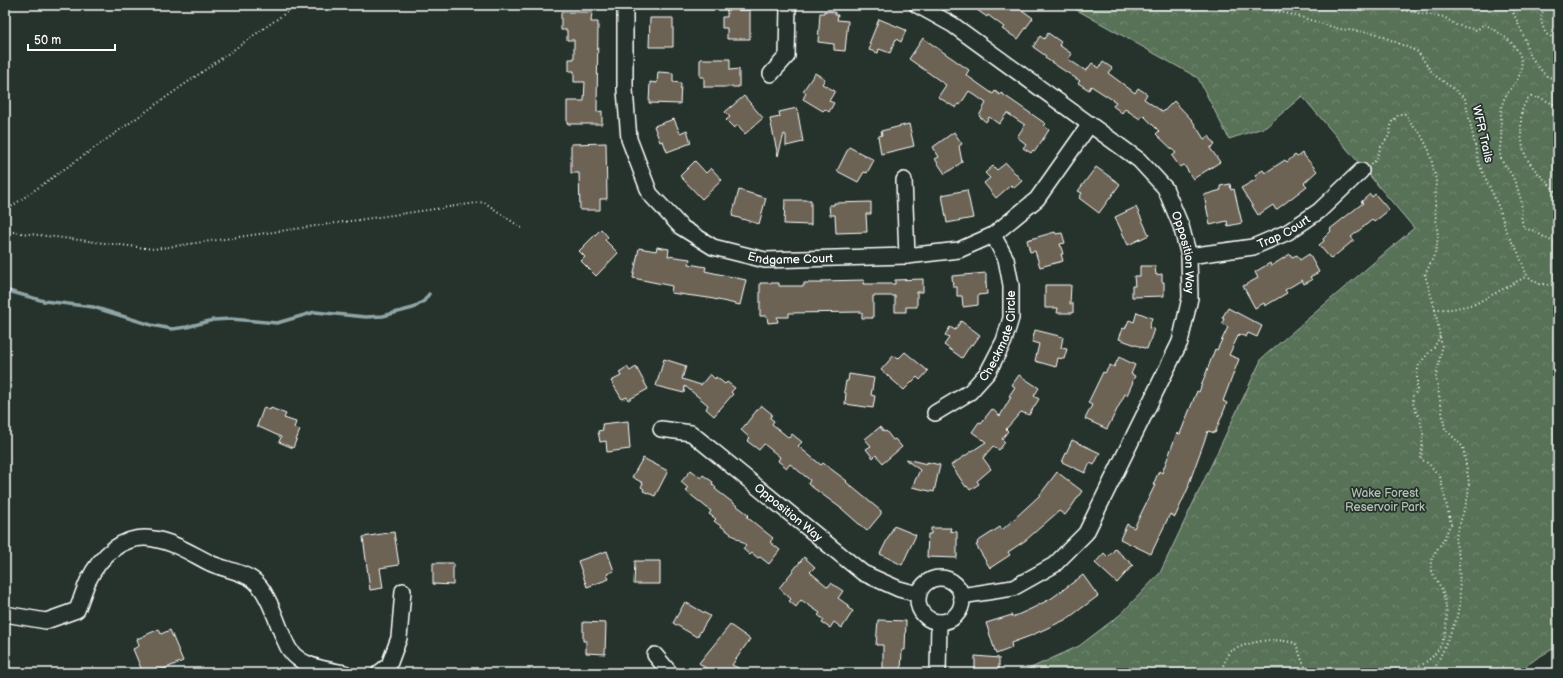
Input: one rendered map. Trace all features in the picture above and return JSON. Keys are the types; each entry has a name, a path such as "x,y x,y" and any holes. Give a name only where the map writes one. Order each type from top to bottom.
{"street":[{"name":"Endgame Court","path":"624,5 625,90 629,139 650,194 681,227 712,246 765,260 907,256 959,250 993,235 1037,199 1090,124"},
{"path":"771,74 787,56 788,5"},
{"name":"Opposition Way","path":"918,5 953,25 1139,160 1165,188 1181,226 1189,256 1190,298 1180,342 1086,533 1054,565 1013,588 962,596"},
{"name":"Trap Court","path":"1189,256 1253,247 1288,232 1319,211 1361,171"},
{"path":"904,180 907,256"},
{"name":"Checkmate Circle","path":"935,414 970,392 988,372 1004,340 1011,318 1011,285 1006,258 993,235"},
{"name":"Opposition Way","path":"661,429 690,433 863,573 899,589 918,594"},
{"path":"5,614 46,621 77,610 88,580 105,557 119,544 133,538 155,539 178,547 213,564 253,579 273,609 286,645 296,658 318,668 345,673"},
{"path":"942,578 949,579 955,583 962,596 962,602 956,614 952,618 939,622 926,617 918,606 918,594 923,585 928,581 942,578"},
{"path":"379,673 389,665 399,638 403,591"},
{"path":"938,673 939,622"},
{"path":"655,655 670,673"}],"path":[{"path":"5,211 297,5"},
{"name":"WFR Trails","path":"1252,5 1302,17 1339,29 1375,33 1418,52 1433,74 1465,99 1479,164 1499,208 1507,234 1518,252 1527,276"},
{"name":"WFR Trails","path":"1371,5 1444,17 1456,25 1477,30 1484,24 1500,33 1512,43 1518,52 1522,64 1520,75 1503,101 1501,110 1502,137 1500,153 1502,162 1511,174 1522,202 1520,210 1522,224 1525,229 1532,230 1558,245"},
{"path":"1513,5 1513,12 1525,39 1528,53 1545,75 1558,81"},
{"path":"1547,5 1543,11 1541,20 1546,34 1558,40"},
{"path":"1558,106 1549,103 1541,97 1531,97 1524,103 1521,110 1523,150 1536,172 1558,194"},
{"path":"1361,171 1375,161 1381,147 1389,136 1392,122 1399,114 1405,114 1411,124 1420,133 1429,150 1436,180 1438,236 1436,251 1425,275 1442,348 1436,377 1445,429 1463,446 1469,482 1468,497 1455,539 1459,557 1460,603 1456,620 1433,673"},
{"path":"5,231 154,248 484,202 523,229"},
{"path":"1434,309 1452,310 1475,304 1527,276 1539,284 1558,285"},
{"path":"1380,673 1416,668 1431,659 1443,642 1446,629 1446,611 1442,590 1432,572 1430,562 1451,524 1440,477 1429,464 1420,460 1423,434 1420,418 1413,403 1413,396 1417,391 1417,374 1419,364 1435,346 1440,336"},
{"path":"1220,673 1229,652 1253,642 1269,640 1295,643 1305,668 1310,673"}],"green space":[{"name":"Wake Forest Reservoir Park","path":"1068,5 1558,5 1558,646 1537,658 1517,673 1020,673 1079,646 1121,614 1160,573 1262,358 1414,228 1302,96 1266,127 1229,139 1198,78"}],"building":[{"path":"970,5 1015,5 1033,18 1018,39 1002,29 1004,27 988,15 987,17"},
{"path":"727,10 750,10 750,39 727,39 727,28 722,28 722,17 727,17"},
{"path":"824,11 835,12 835,15 838,15 837,20 848,21 845,51 834,50 834,44 818,42 820,13 824,13"},
{"path":"561,12 592,12 591,22 598,22 597,112 602,111 602,124 567,124 567,101 584,101 585,82 574,82 574,71 569,71 569,59 574,59 574,40 567,40 567,30 561,30"},
{"path":"650,18 673,18 673,47 649,47"},
{"path":"879,19 906,30 901,42 896,39 890,53 879,49 878,53 869,50 871,45 869,44"},
{"path":"1048,33 1061,42 1059,45 1072,54 1068,59 1086,71 1092,63 1099,68 1103,62 1112,68 1108,73 1135,93 1138,88 1147,94 1144,99 1163,112 1174,101 1192,120 1204,139 1209,136 1215,145 1210,148 1220,162 1193,179 1184,165 1180,167 1172,156 1176,153 1156,134 1159,131 1143,115 1140,119 1125,109 1122,113 1113,106 1116,102 1091,86 1089,90 1078,83 1080,81 1045,58 1046,56 1033,47 1040,36 1044,39"},
{"path":"923,38 969,70 966,75 993,94 995,91 1000,95 1001,93 1046,124 1044,126 1049,130 1035,151 1033,150 1031,153 1023,148 1026,144 1017,137 1025,125 1007,113 999,124 989,117 986,122 979,116 986,103 969,91 960,105 958,104 956,108 938,97 946,85 909,59"},
{"path":"700,59 730,59 730,70 739,69 739,87 704,87 704,77 700,77"},
{"path":"658,72 673,73 673,82 681,83 680,104 649,103 650,82 657,83"},
{"path":"815,73 825,79 822,84 835,91 829,101 834,103 829,112 825,109 823,111 803,99 806,93 803,91"},
{"path":"744,96 763,118 745,134 738,125 734,128 726,120 730,117 725,112"},
{"path":"797,108 803,142 786,146 786,135 784,134 778,156 770,119 780,117 779,112"},
{"path":"674,119 680,133 687,130 691,143 667,152 663,141 660,142 654,126"},
{"path":"909,124 914,146 881,154 878,136 882,135 881,131"},
{"path":"954,132 962,144 959,146 962,162 945,174 935,159 939,157 933,147"},
{"path":"606,143 607,199 600,199 600,210 580,210 579,173 571,173 571,144"},
{"path":"849,147 874,160 867,173 864,172 858,182 837,171"},
{"path":"1302,153 1317,171 1304,183 1307,186 1276,210 1273,205 1258,215 1241,188 1257,179 1255,175 1263,170 1265,173 1285,160 1287,162 1295,155 1297,157"},
{"path":"695,161 706,173 711,168 722,180 702,199 680,176"},
{"path":"1006,163 1022,181 1014,188 1011,185 996,198 984,183 990,178 985,173 993,166 997,170"},
{"path":"1096,167 1120,184 1099,213 1079,198 1082,193 1078,191"},
{"path":"1230,184 1231,190 1234,189 1242,223 1228,226 1227,221 1210,225 1204,195 1221,190 1220,186"},
{"path":"739,190 766,198 759,224 732,216"},
{"path":"967,190 973,218 947,223 942,195"},
{"path":"1370,194 1372,197 1375,194 1389,210 1374,222 1372,220 1351,237 1354,240 1331,259 1319,245 1331,231 1330,229 1363,203 1361,202"},
{"path":"785,200 811,200 811,225 784,224"},
{"path":"871,202 871,214 866,214 867,232 836,233 835,215 830,215 829,205 834,205 834,203"},
{"path":"1136,207 1149,235 1128,245 1115,217"},
{"path":"601,229 608,237 605,240 618,253 596,276 581,261 585,257 579,251"},
{"path":"1055,232 1056,234 1062,233 1065,243 1060,244 1063,254 1061,254 1063,261 1040,267 1035,251 1030,252 1027,240"},
{"path":"657,247 669,249 668,256 690,259 689,264 706,267 705,271 746,280 740,305 709,298 671,293 672,286 633,278 639,248 656,251"},
{"path":"1290,254 1292,257 1297,255 1300,260 1309,254 1319,272 1310,277 1312,280 1304,284 1302,280 1285,290 1287,293 1265,306 1264,303 1255,308 1243,286 1258,278 1255,272 1270,263 1271,266"},
{"path":"1140,266 1155,266 1156,275 1162,274 1162,282 1164,282 1164,296 1132,297 1132,286 1135,286 1134,276 1140,276"},
{"path":"986,273 987,294 978,295 978,305 963,307 962,296 957,296 957,287 953,287 952,276"},
{"path":"923,279 923,292 917,292 917,307 906,307 906,312 895,312 895,296 873,296 873,318 862,318 862,312 789,313 789,317 777,317 778,322 768,323 767,316 760,316 760,283 779,283 779,286 804,286 804,283 822,283 822,281 864,280 863,284 895,284 895,280"},
{"path":"1045,285 1071,285 1070,304 1073,304 1073,313 1057,313 1058,308 1045,308"},
{"path":"1228,308 1262,326 1257,337 1248,333 1246,337 1239,334 1229,355 1239,359 1223,401 1227,403 1215,433 1208,431 1189,486 1175,517 1170,514 1151,554 1120,539 1127,524 1134,528 1155,485 1153,485 1159,471 1162,473 1177,433 1180,434 1197,391 1199,392 1215,349 1217,350 1228,327 1222,323 1224,319 1222,318"},
{"path":"1137,312 1152,318 1149,328 1154,329 1147,349 1119,339 1123,328 1125,329 1129,320 1134,322"},
{"path":"961,321 980,335 973,345 971,344 962,358 944,345 949,338 945,335 950,327 955,330"},
{"path":"1035,330 1063,337 1061,348 1067,349 1064,359 1058,358 1056,367 1035,361 1039,344 1032,342"},
{"path":"905,352 928,371 920,380 917,377 904,390 881,370 894,355 898,359"},
{"path":"1119,357 1135,365 1131,374 1135,376 1127,395 1125,394 1107,429 1085,419 1092,405 1088,403 1103,372 1105,373 1110,365 1114,367"},
{"path":"664,359 686,366 682,379 701,385 710,374 715,379 716,377 725,384 727,382 735,388 731,392 733,394 714,416 706,409 708,405 685,386 684,393 656,386"},
{"path":"627,367 630,371 636,367 648,389 628,400 627,397 622,399 611,381 621,376 619,372"},
{"path":"849,374 874,378 871,395 875,396 873,408 845,404 846,393 844,392"},
{"path":"1019,375 1039,388 1034,396 1039,399 1029,415 1021,412 1006,429 1008,431 1002,439 1005,442 999,450 993,446 983,458 991,469 977,481 979,484 970,490 967,486 966,487 951,465 986,442 972,432 979,422 981,423 992,409 1000,416 1015,387 1012,385"},
{"path":"761,405 772,414 770,418 774,421 772,424 789,438 792,434 802,442 798,446 821,465 823,463 847,481 846,482 881,511 881,514 867,531 842,509 808,484 810,480 790,464 787,468 778,461 780,457 764,444 759,450 747,441 750,438 741,430"},
{"path":"264,407 286,414 284,418 296,422 294,428 300,430 293,448 279,442 281,437 257,426"},
{"path":"628,421 630,449 607,452 606,441 600,442 598,431 603,430 602,424"},
{"path":"880,427 884,432 886,431 893,440 895,439 902,447 883,463 876,455 873,458 866,449 871,446 865,439"},
{"path":"1072,440 1100,453 1094,465 1090,463 1085,473 1062,462"},
{"path":"643,458 668,471 655,496 643,491 644,489 641,487 643,483 632,477"},
{"path":"906,459 927,464 927,462 940,465 934,492 912,487 920,470"},
{"path":"691,470 701,478 703,475 713,482 712,484 716,488 715,489 749,515 747,517 773,538 770,542 780,550 769,564 752,553 750,555 743,549 746,545 714,521 716,519 709,514 711,511 686,491 688,488 681,482"},
{"path":"1057,472 1082,491 1072,506 1065,515 1059,511 1026,540 1008,552 1010,555 990,568 976,545 978,544 977,542 1000,527 1002,530 1039,496"},
{"path":"894,526 916,535 902,565 880,554"},
{"path":"931,528 951,528 950,531 957,532 957,558 927,557 928,534 931,534"},
{"path":"394,532 399,565 380,568 383,588 370,590 363,537"},
{"path":"1115,549 1133,565 1117,583 1095,563 1104,553 1108,557"},
{"path":"607,551 614,571 607,574 609,579 587,587 578,561"},
{"path":"804,557 815,567 810,572 828,587 831,583 843,591 838,598 853,611 842,628 834,622 830,628 822,623 824,620 818,615 820,613 801,600 796,607 789,601 791,599 779,588"},
{"path":"635,561 660,561 660,584 634,584"},
{"path":"433,563 453,563 453,585 433,584"},
{"path":"1083,575 1098,596 1067,619 1011,643 1012,648 996,654 986,623 1012,615 1013,617 1033,608 1052,598"},
{"path":"685,602 710,616 697,637 673,623"},
{"path":"878,620 906,621 905,650 902,650 901,673 883,673 883,645 876,645"},
{"path":"583,622 606,623 605,654 586,653 586,641 583,641"},
{"path":"730,625 750,639 732,665 749,673 712,673 699,663"},
{"path":"159,629 161,634 170,630 183,661 154,673 143,673 133,649 139,646 137,639"},
{"path":"975,656 999,658 999,673 975,673"}],"waterway":[{"path":"5,290 44,301 93,307 151,325 172,329 187,327 213,320 231,319 277,323 315,312 366,317 383,316 413,308 424,301 429,294"}]}
